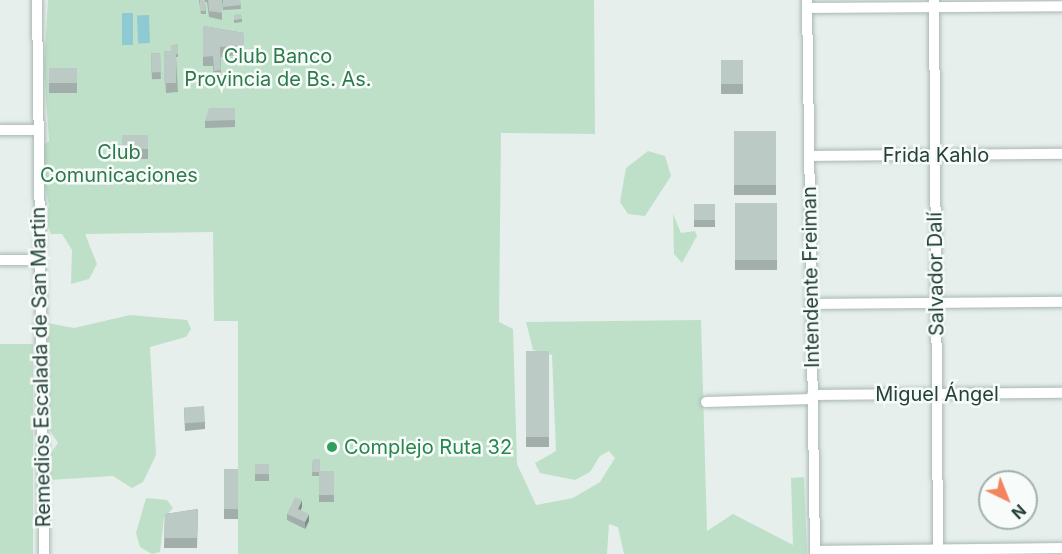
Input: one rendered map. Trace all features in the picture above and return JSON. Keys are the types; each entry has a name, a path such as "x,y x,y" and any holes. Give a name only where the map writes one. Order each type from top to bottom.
{"street":[{"name":"Remedios Escalada de San Martin","path":"37,0 44,554"},
{"path":"807,4 1062,6"},
{"name":"Intendente Freiman","path":"807,4 815,552"},
{"name":"Salvador Dalí","path":"934,4 938,549"},
{"path":"0,130 37,130"},
{"name":"Frida Kahlo","path":"809,156 1062,154"},
{"path":"0,260 39,260"},
{"path":"812,304 1062,302"},
{"name":"Miguel Ángel","path":"706,402 812,397 1062,393"},
{"path":"815,552 1062,548"}],"green space":[{"path":"48,0 594,0 595,134 501,133 499,322 513,329 517,464 536,505 573,498 600,482 615,458 609,451 600,456 590,472 575,480 540,473 535,463 556,451 552,355 533,350 526,322 701,320 707,531 733,514 793,545 791,478 804,477 807,554 624,554 618,527 609,524 607,554 238,554 238,321 214,321 213,232 85,234 97,264 89,279 71,284 72,250 62,234 51,234 46,221 49,205 37,151 49,141 44,68"},
{"path":"648,151 665,156 671,176 645,216 628,214 620,202 626,168"},
{"path":"673,214 681,233 695,231 697,236 682,263 674,254"},
{"path":"130,315 187,320 191,329 186,337 150,347 156,455 143,482 132,488 113,476 49,480 50,454 58,443 49,429 47,323 74,328"},
{"path":"0,344 33,344 33,554 0,554"},
{"path":"146,498 167,500 173,508 164,518 160,552 152,554 140,547 136,533"}],"water":[{"path":"122,13 133,13 133,45 122,45"},
{"path":"137,15 149,15 150,43 138,43"}],"building":[{"path":"200,0 205,0 205,11 200,11"},
{"path":"208,0 222,0 222,13 209,11"},
{"path":"223,0 240,0 241,5 223,7"},
{"path":"241,14 242,19 234,20 234,15"},
{"path":"203,26 244,33 244,45 220,47 221,70 214,71 213,56 203,57"},
{"path":"178,44 178,54 176,54 176,51 171,51 171,45"},
{"path":"164,51 176,51 176,83 164,83"},
{"path":"151,53 160,53 161,72 152,72"},
{"path":"721,60 743,60 743,84 721,84"},
{"path":"49,68 77,68 77,83 49,83"},
{"path":"209,108 235,108 235,120 205,121"},
{"path":"734,131 776,131 776,185 734,185"},
{"path":"122,135 148,135 148,149 122,149"},
{"path":"735,203 777,203 777,260 735,260"},
{"path":"694,204 715,204 715,220 694,220"},
{"path":"526,351 549,351 549,437 526,437"},
{"path":"204,406 205,422 185,423 184,407"},
{"path":"313,459 320,459 319,472 312,472"},
{"path":"255,464 269,464 269,474 255,474"},
{"path":"224,469 238,469 238,509 224,509"},
{"path":"319,471 334,471 334,495 319,495"},
{"path":"295,497 302,500 298,509 309,514 305,522 287,514"},
{"path":"198,509 197,538 164,538 165,514"}],"place":[{"name":"Complejo Ruta 32","path":"332,447"}],"park label":[{"name":"Club Banco Provincia de Bs. As.","path":"278,68"},
{"name":"Club Comunicaciones","path":"119,164"}]}
